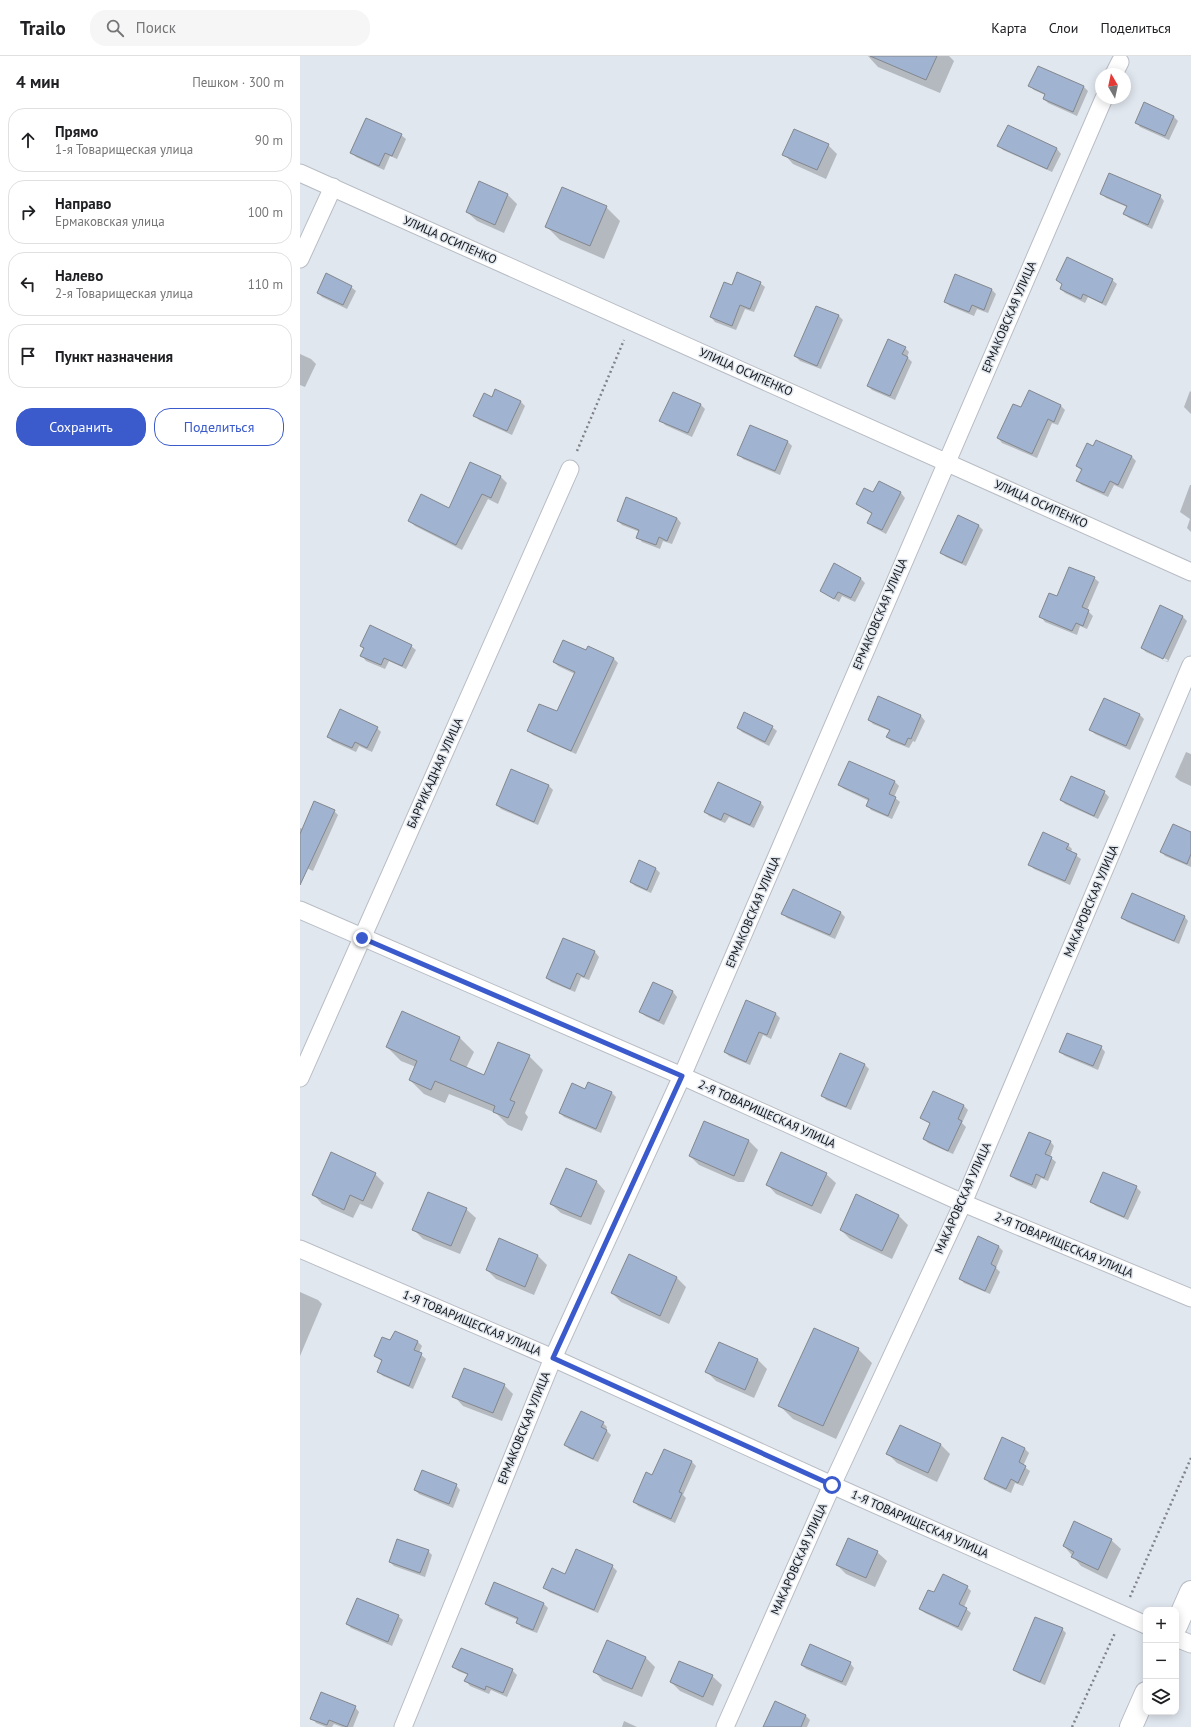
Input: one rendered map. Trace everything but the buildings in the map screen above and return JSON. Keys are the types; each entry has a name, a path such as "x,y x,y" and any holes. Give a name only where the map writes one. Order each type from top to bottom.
{"main road":[{"path":"1179,1619 1191,1592"},
{"path":"1131,1727 1143,1700"}],"street":[{"name":"ЕРМАКОВСКАЯ УЛИЦА","path":"404,1727 553,1358 682,1076 946,461 1101,104"},
{"name":"УЛИЦА ОСИПЕНКО","path":"300,173 1191,572"},
{"path":"300,259 333,187"},
{"name":"БАРРИКАДНАЯ УЛИЦА","path":"300,1078 570,469"},
{"name":"МАКАРОВСКАЯ УЛИЦА","path":"725,1727 832,1485 963,1203 1191,665"},
{"name":"2-Я ТОВАРИЩЕСКАЯ УЛИЦА","path":"300,910 682,1076 963,1203 1191,1298"},
{"name":"1-Я ТОВАРИЩЕСКАЯ УЛИЦА","path":"300,1249 553,1358 832,1485 1143,1623"},
{"path":"1179,1639 1191,1644"}],"path":[{"path":"570,469 631,321"},
{"path":"1072,1727 1191,1458"}],"route":[{"path":"362,938 682,1076 553,1358 832,1485"}]}
